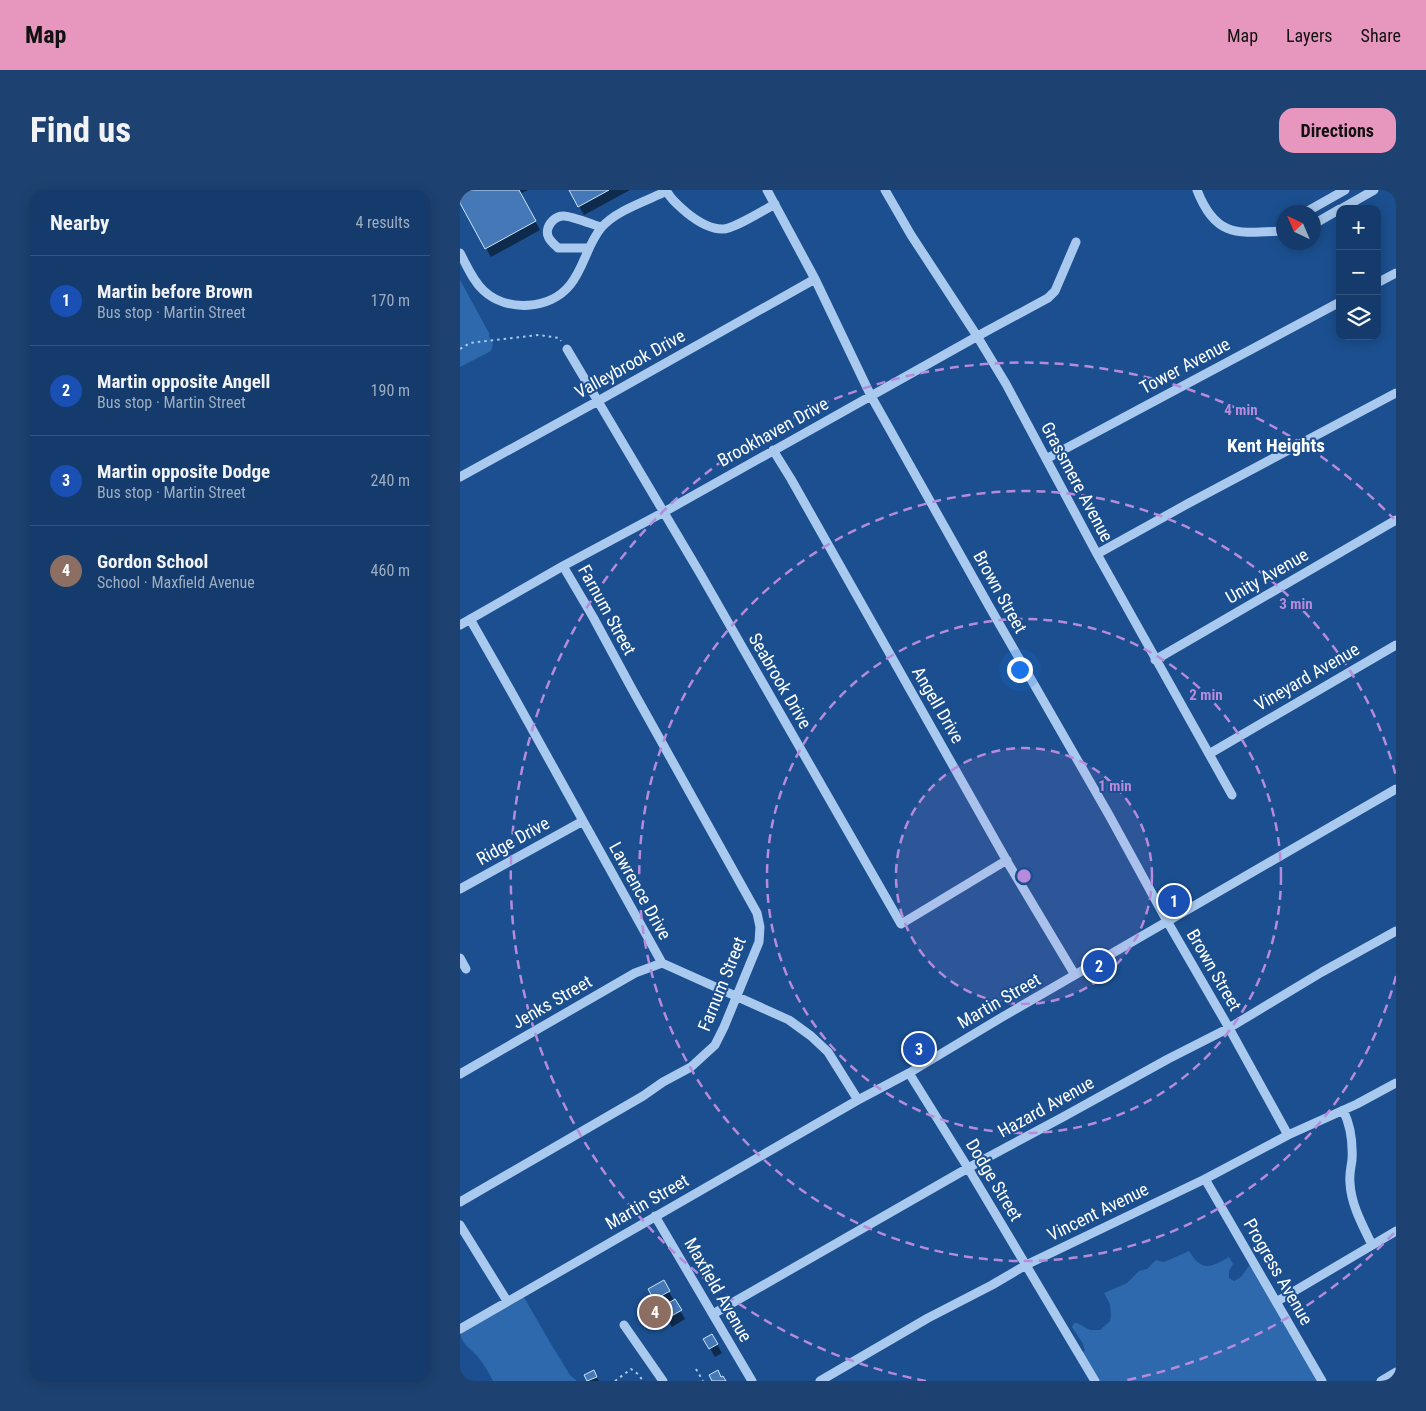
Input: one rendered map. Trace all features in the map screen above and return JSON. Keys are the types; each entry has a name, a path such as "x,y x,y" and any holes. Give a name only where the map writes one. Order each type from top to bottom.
{"street":[{"path":"460,253 473,277 485,292 501,301 523,306 544,303 570,286 588,248 601,227 616,215 666,190 671,199 696,220 711,227 724,230 774,204"},
{"name":"Brown Street","path":"767,190 816,279 870,396 988,606 1109,815 1167,922 1229,1028 1288,1135"},
{"name":"Grassmere Avenue","path":"885,190 911,235 1006,384 1155,660 1232,795"},
{"path":"1197,190 1212,217 1223,227 1241,233 1276,231"},
{"path":"1318,205 1345,190"},
{"path":"1347,205 1374,190"},
{"path":"1321,220 1336,211"},
{"path":"588,248 558,248 550,240 547,233 549,225 554,218 563,216 601,227"},
{"name":"Brookhaven Drive","path":"460,625 1048,298 1055,291 1076,242"},
{"path":"1381,281 1396,273"},
{"name":"Valleybrook Drive","path":"460,476 816,279"},
{"name":"Tower Avenue","path":"1046,459 1336,304"},
{"name":"Seabrook Drive","path":"567,349 664,512 901,924 1007,860"},
{"path":"1097,554 1396,393"},
{"name":"Angell Drive","path":"773,450 1075,976"},
{"name":"Unity Avenue","path":"1155,660 1396,520"},
{"name":"Farnum Street","path":"460,1202 691,1067 715,1045 759,942 760,927 757,913 564,566"},
{"name":"Lawrence Drive","path":"470,620 662,963 789,1020 811,1036 828,1052 858,1100"},
{"name":"Vineyard Avenue","path":"1209,754 1396,645"},
{"name":"Martin Street","path":"460,1328 858,1100 909,1073 1396,788"},
{"name":"Ridge Drive","path":"460,889 583,821"},
{"name":"Hazard Avenue","path":"713,1314 968,1168 1168,1059 1229,1028 1322,972 1396,931"},
{"path":"460,958 466,969"},
{"name":"Jenks Street","path":"460,1074 635,973 662,963"},
{"name":"Dodge Street","path":"909,1073 1095,1381"},
{"name":"Vincent Avenue","path":"820,1381 928,1318 1026,1265 1206,1179 1288,1135 1396,1083"},
{"path":"1343,1110 1353,1145 1350,1183 1352,1196 1372,1245"},
{"name":"Progress Avenue","path":"1206,1179 1322,1381"},
{"name":"Maxfield Avenue","path":"656,1216 752,1381"},
{"path":"460,1225 507,1301"},
{"path":"1276,1302 1396,1232"},
{"path":"624,1325 663,1381"},
{"path":"1380,1381 1396,1372"}],"path":[{"path":"460,349 470,344 539,335 559,338 567,349"},
{"path":"615,1381 631,1369 643,1381"},
{"path":"696,1369 703,1381"}],"shaded area":[{"path":"460,280 493,344 491,351 460,367"},
{"path":"1189,1251 1198,1262 1207,1266 1217,1264 1229,1257 1233,1264 1229,1271 1229,1278 1234,1281 1241,1277 1252,1262 1321,1381 1094,1381 1079,1353 1085,1351 1083,1344 1072,1327 1074,1323 1090,1330 1100,1330 1110,1321 1111,1316 1110,1304 1104,1293 1127,1283 1139,1271 1147,1269 1156,1260 1164,1262"},
{"path":"521,1292 570,1375 577,1381 493,1381 475,1353 463,1342 460,1328"}],"building":[{"path":"460,190 519,190 536,221 485,249 460,203"},
{"path":"569,190 609,190 578,207"},
{"path":"664,1280 670,1291 654,1300 648,1289"},
{"path":"675,1299 682,1310 666,1319 660,1308"},
{"path":"712,1334 718,1344 709,1349 703,1339"},
{"path":"594,1370 597,1377 587,1381 584,1375"},
{"path":"718,1370 721,1377 723,1376 726,1381 712,1381 709,1375"}],"place":[{"name":"Martin before Brown","path":"1174,901"},
{"name":"Martin opposite Angell","path":"1099,966"},
{"name":"Martin opposite Dodge","path":"919,1049"},
{"name":"Gordon School","path":"655,1312"}],"district":[{"name":"Kent Heights","path":"1276,445"}]}
